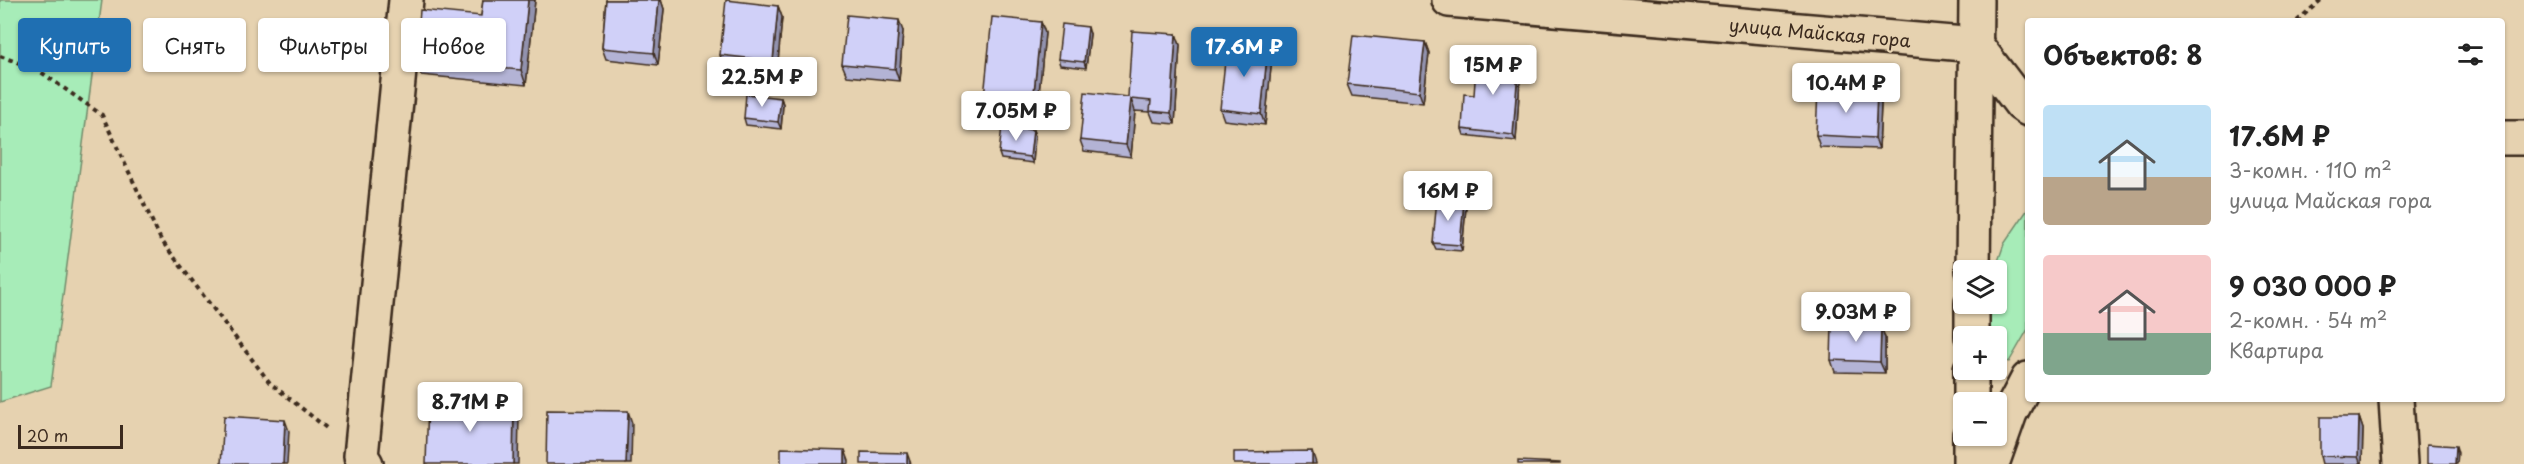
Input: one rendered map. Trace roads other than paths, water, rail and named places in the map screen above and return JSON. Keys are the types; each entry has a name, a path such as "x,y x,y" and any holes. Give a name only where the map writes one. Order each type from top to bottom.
{"street":[{"path":"363,460 406,0"},
{"name":"улица Майская гора","path":"1449,0 1976,45"},
{"path":"1972,260 1976,0"},
{"path":"1976,45 2025,107"},
{"path":"2505,138 2524,138"},
{"path":"1992,464 2010,413 2025,385"},
{"path":"2396,402 2400,464"},
{"path":"1970,446 1970,464"}]}
